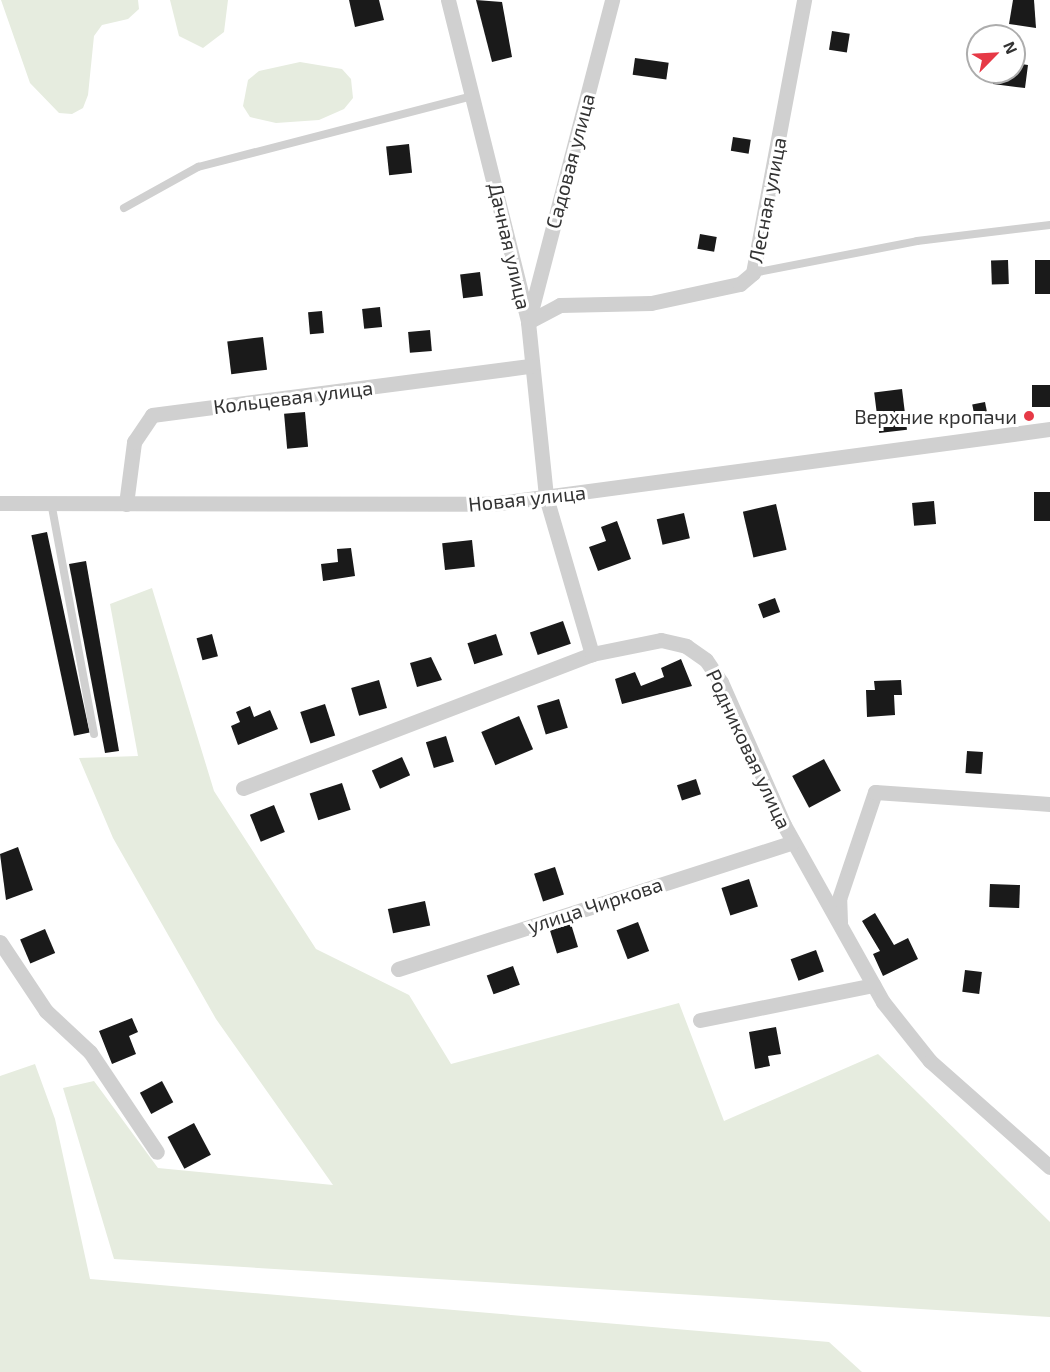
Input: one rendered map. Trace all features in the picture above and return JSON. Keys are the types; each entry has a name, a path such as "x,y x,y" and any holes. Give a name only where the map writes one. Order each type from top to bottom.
{"street":[{"name":"Дачная улица","path":"448,0 528,322 530,366 546,498 592,654"},
{"name":"Садовая улица","path":"528,322 612,0"},
{"name":"Лесная улица","path":"528,322 560,305 651,303 740,284 753,273 804,0"},
{"name":"Кольцевая улица","path":"126,504 134,442 152,416 530,366"},
{"name":"Новая улица","path":"0,503 51,501 126,504 492,504 1050,429"},
{"name":"Родниковая улица","path":"243,788 592,654 661,640 686,646 706,660 721,682 793,842 874,985 930,1061 1050,1167"},
{"path":"841,928 839,899 875,792 1050,804"},
{"name":"улица Чиркова","path":"398,969 793,842"},
{"path":"0,942 46,1011 90,1052 115,1086 157,1152"},
{"path":"700,1020 874,985"}],"lane":[{"path":"124,208 198,167 473,96"},
{"path":"753,273 917,241 1050,225"},
{"path":"51,501 94,734"}],"shaded area":[{"path":"1,0 138,0 139,9 128,19 102,25 94,36 88,95 83,108 72,114 59,113 30,83"},
{"path":"170,0 228,0 224,32 203,48 179,36"},
{"path":"300,62 342,69 351,79 353,98 344,109 319,120 276,123 250,117 243,106 248,80 259,71"},
{"path":"152,588 214,791 316,949 409,995 451,1064 679,1003 724,1121 878,1054 1050,1222 1050,1317 114,1259 63,1088 94,1081 158,1168 333,1185 216,1019 113,838 79,758 138,756 110,604"},
{"path":"35,1064 55,1119 90,1279 829,1342 862,1372 0,1372 0,1076"}],"building":[{"path":"349,0 379,0 384,20 355,27"},
{"path":"476,0 502,2 512,57 492,62"},
{"path":"1013,0 1034,0 1036,28 1026,27 1026,24 1009,24"},
{"path":"832,31 850,34 847,53 829,50"},
{"path":"635,58 669,63 666,80 633,75"},
{"path":"993,84 1026,84 1025,88"},
{"path":"733,137 751,140 749,154 731,151"},
{"path":"409,144 412,173 389,175 386,146"},
{"path":"700,234 717,237 714,252 697,249"},
{"path":"1008,260 1009,284 992,285 991,261"},
{"path":"1035,260 1050,260 1050,294 1035,294"},
{"path":"480,272 483,296 463,298 460,274"},
{"path":"380,307 382,327 364,329 362,309"},
{"path":"322,311 324,333 310,334 308,312"},
{"path":"430,330 432,351 410,353 408,332"},
{"path":"263,337 267,370 231,374 227,341"},
{"path":"1032,385 1050,385 1050,407 1032,407"},
{"path":"902,389 907,430 879,433 874,392"},
{"path":"985,402 988,418 975,420 972,404"},
{"path":"305,412 308,447 287,449 284,414"},
{"path":"1034,492 1050,492 1050,521 1034,521"},
{"path":"934,501 936,524 914,526 912,503"},
{"path":"776,504 787,550 753,557 743,512"},
{"path":"684,513 690,538 663,545 657,519"},
{"path":"617,521 631,559 598,571 589,547 606,541 601,527"},
{"path":"47,532 90,733 74,736 31,535"},
{"path":"472,540 475,567 445,570 442,543"},
{"path":"351,548 355,576 323,581 321,564 338,562 337,549"},
{"path":"86,561 119,751 105,753 69,564"},
{"path":"775,598 780,612 763,618 758,604"},
{"path":"563,621 571,644 538,655 530,632"},
{"path":"212,634 218,656 202,660 197,638"},
{"path":"496,634 503,655 474,664 467,643"},
{"path":"431,657 442,680 417,687 410,663"},
{"path":"681,659 692,686 622,704 615,679 635,672 641,686 664,677 661,668"},
{"path":"379,680 387,708 359,716 351,688"},
{"path":"901,680 902,695 894,695 895,715 867,717 866,690 875,690 874,681"},
{"path":"559,699 568,728 546,734 537,706"},
{"path":"325,704 335,735 310,743 300,712"},
{"path":"250,706 254,717 270,710 278,729 238,745 231,726 240,722 236,712"},
{"path":"519,716 533,749 495,765 481,732"},
{"path":"446,736 454,762 434,768 426,742"},
{"path":"967,751 983,752 981,774 965,773"},
{"path":"402,757 410,775 380,789 372,770"},
{"path":"824,759 841,791 809,808 792,776"},
{"path":"696,779 701,794 682,800 677,785"},
{"path":"342,783 351,810 318,820 310,794"},
{"path":"274,805 285,832 261,842 250,815"},
{"path":"18,847 33,890 6,900 0,854"},
{"path":"555,867 564,895 543,901 534,874"},
{"path":"749,879 758,907 730,916 721,888"},
{"path":"990,884 1020,885 1019,908 989,907"},
{"path":"425,901 430,925 393,933 388,909"},
{"path":"875,913 894,945 908,938 918,959 883,976 873,954 880,951 862,921"},
{"path":"638,922 649,951 628,959 617,930"},
{"path":"571,924 578,947 557,953 550,930"},
{"path":"45,929 55,953 30,963 20,940"},
{"path":"816,950 824,972 798,981 791,959"},
{"path":"513,966 520,985 494,994 487,976"},
{"path":"965,970 982,972 979,994 962,992"},
{"path":"132,1018 138,1032 129,1036 136,1054 112,1064 99,1031"},
{"path":"776,1027 781,1054 768,1056 770,1066 755,1069 749,1032"},
{"path":"162,1081 173,1102 151,1114 140,1093"},
{"path":"194,1123 211,1155 184,1169 168,1137"}],"place":[{"name":"Верхние кропачи","path":"1029,416"}]}
